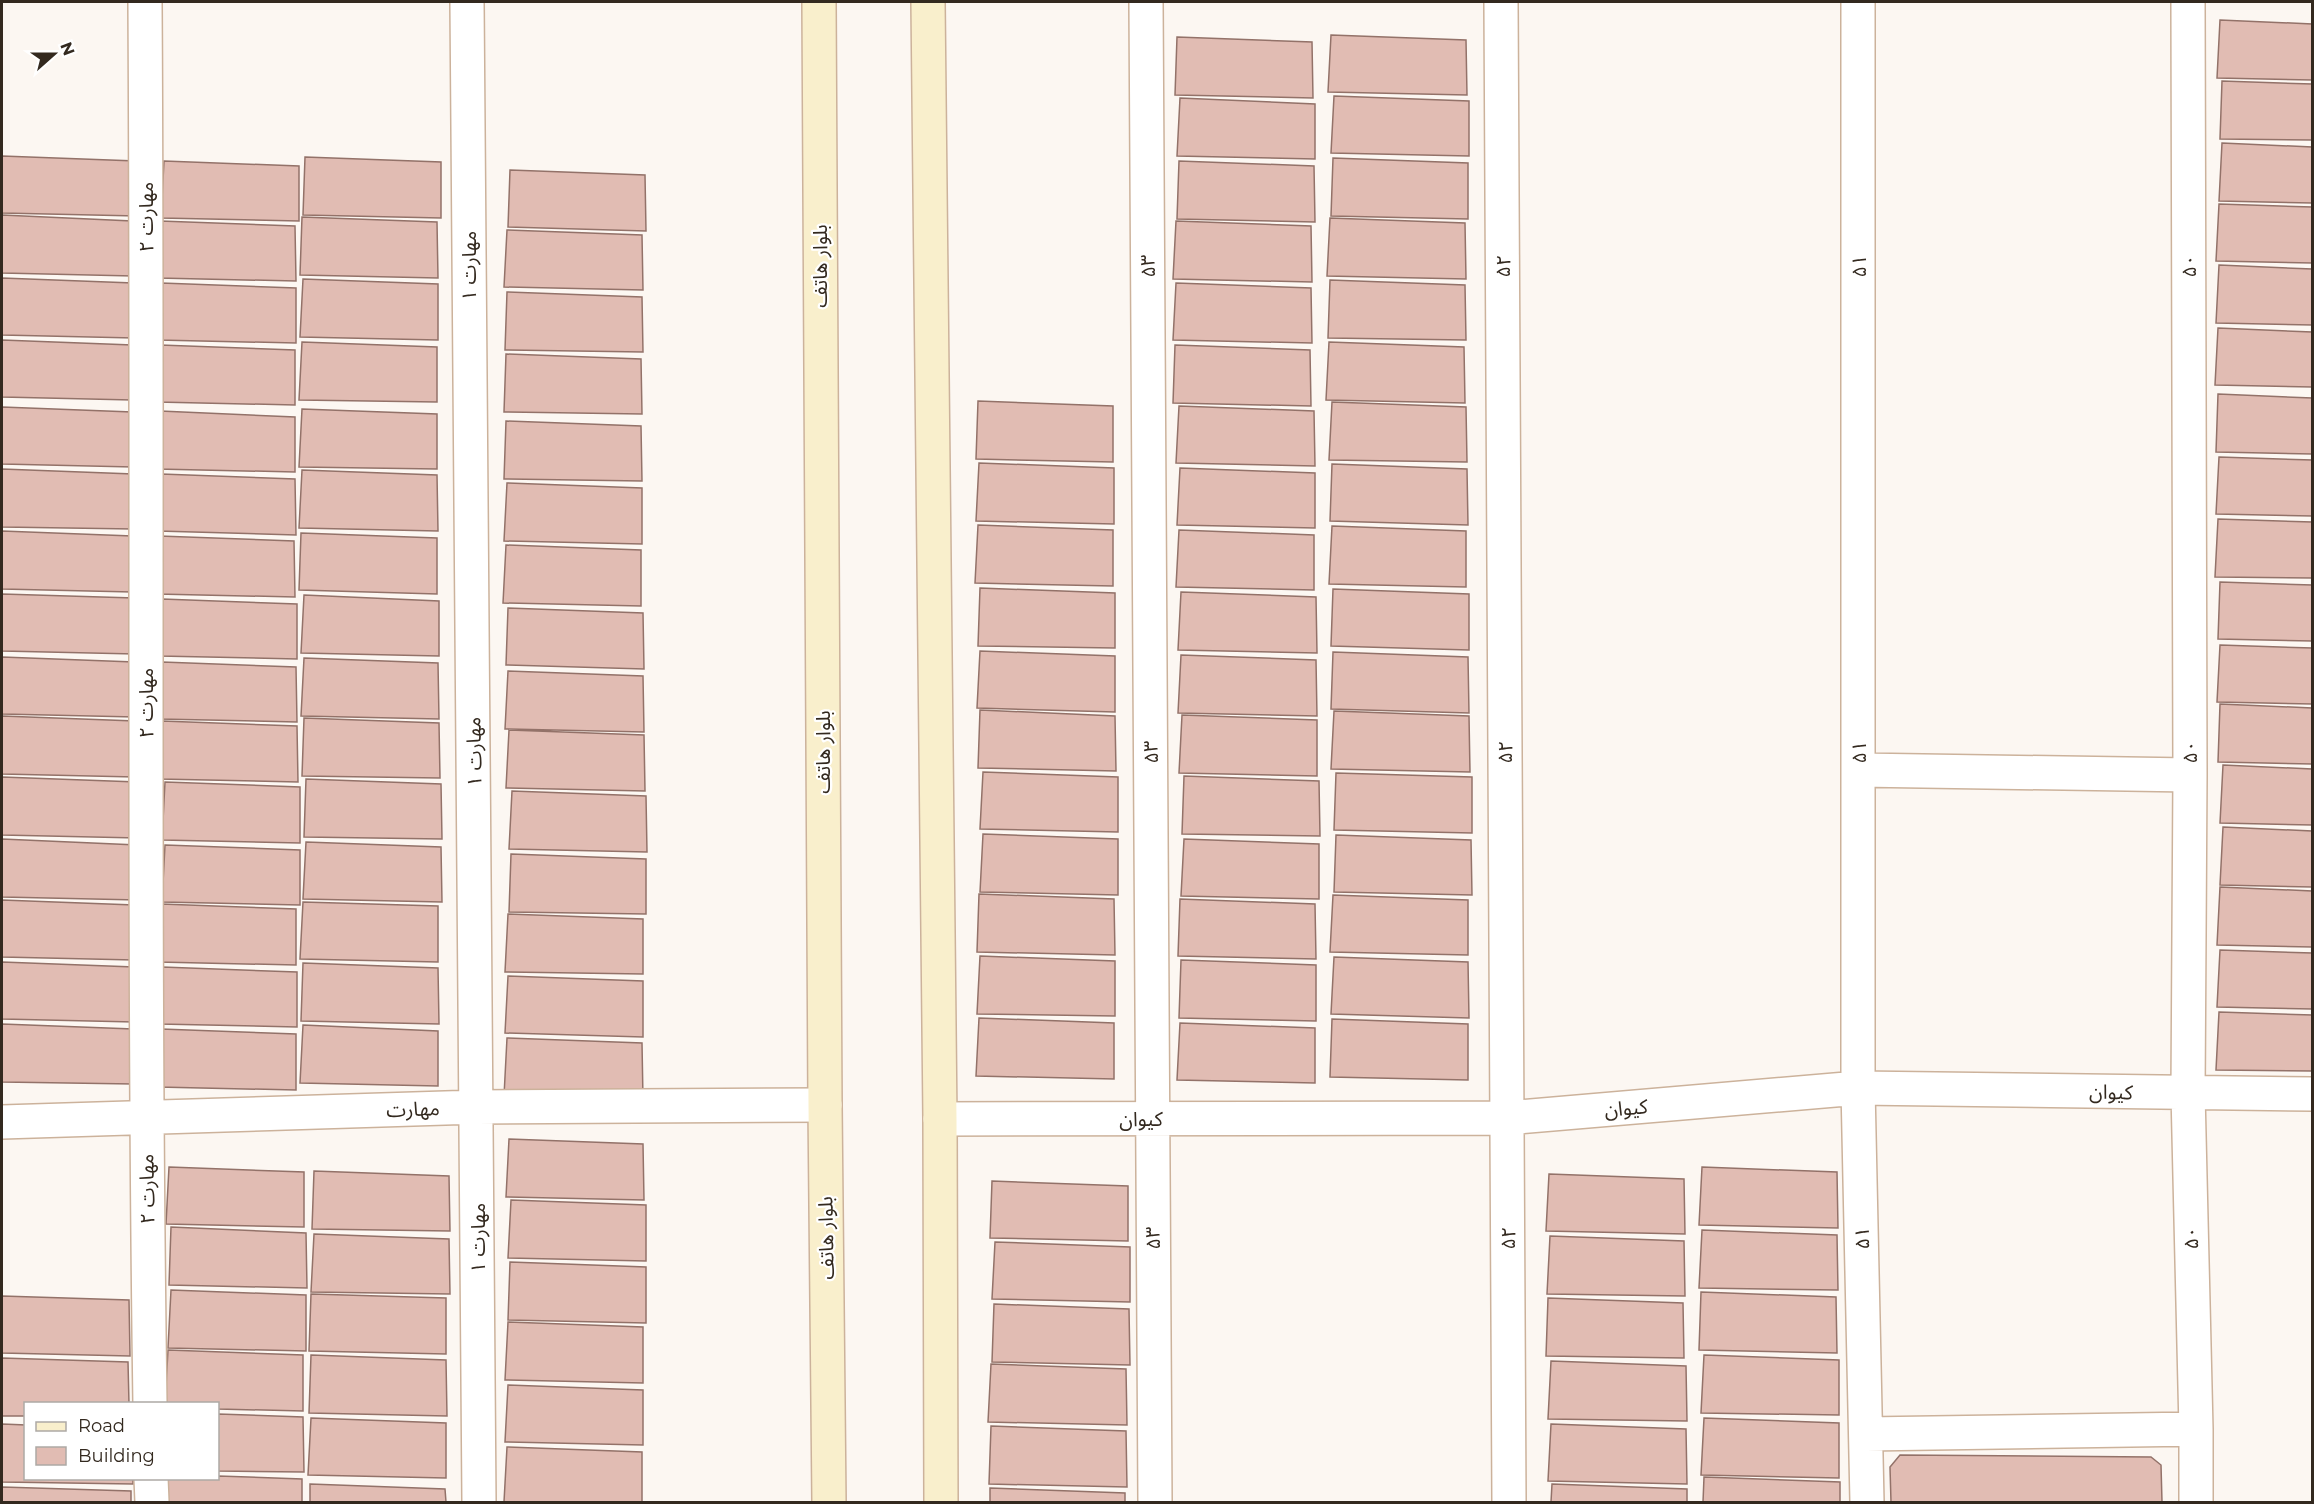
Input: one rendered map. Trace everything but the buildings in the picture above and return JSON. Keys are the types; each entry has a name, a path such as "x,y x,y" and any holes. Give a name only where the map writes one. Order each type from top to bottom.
{"main road":[{"name":"بلوار هاتف","path":"819,2 829,1503"},
{"path":"928,2 940,1119 941,1503"}],"street":[{"name":"مهارت ۲","path":"145,2 146,1117 150,1402"},
{"name":"مهارت ۱","path":"467,2 479,1503"},
{"name":"۵۳","path":"1146,2 1155,1503"},
{"name":"۵۲","path":"1501,2 1509,1503"},
{"name":"۵۱","path":"1858,2 1858,1088 1867,1503"},
{"name":"۵۰","path":"2188,2 2190,775 2188,1093 2196,1503"},
{"path":"1859,770 2190,775"},
{"name":"کیوان","path":"940,1119 1507,1118 1858,1088 2313,1094"},
{"name":"مهارت","path":"2,1122 477,1107 825,1105"},
{"path":"1866,1434 2196,1429"},
{"path":"151,1480 152,1503"}]}
